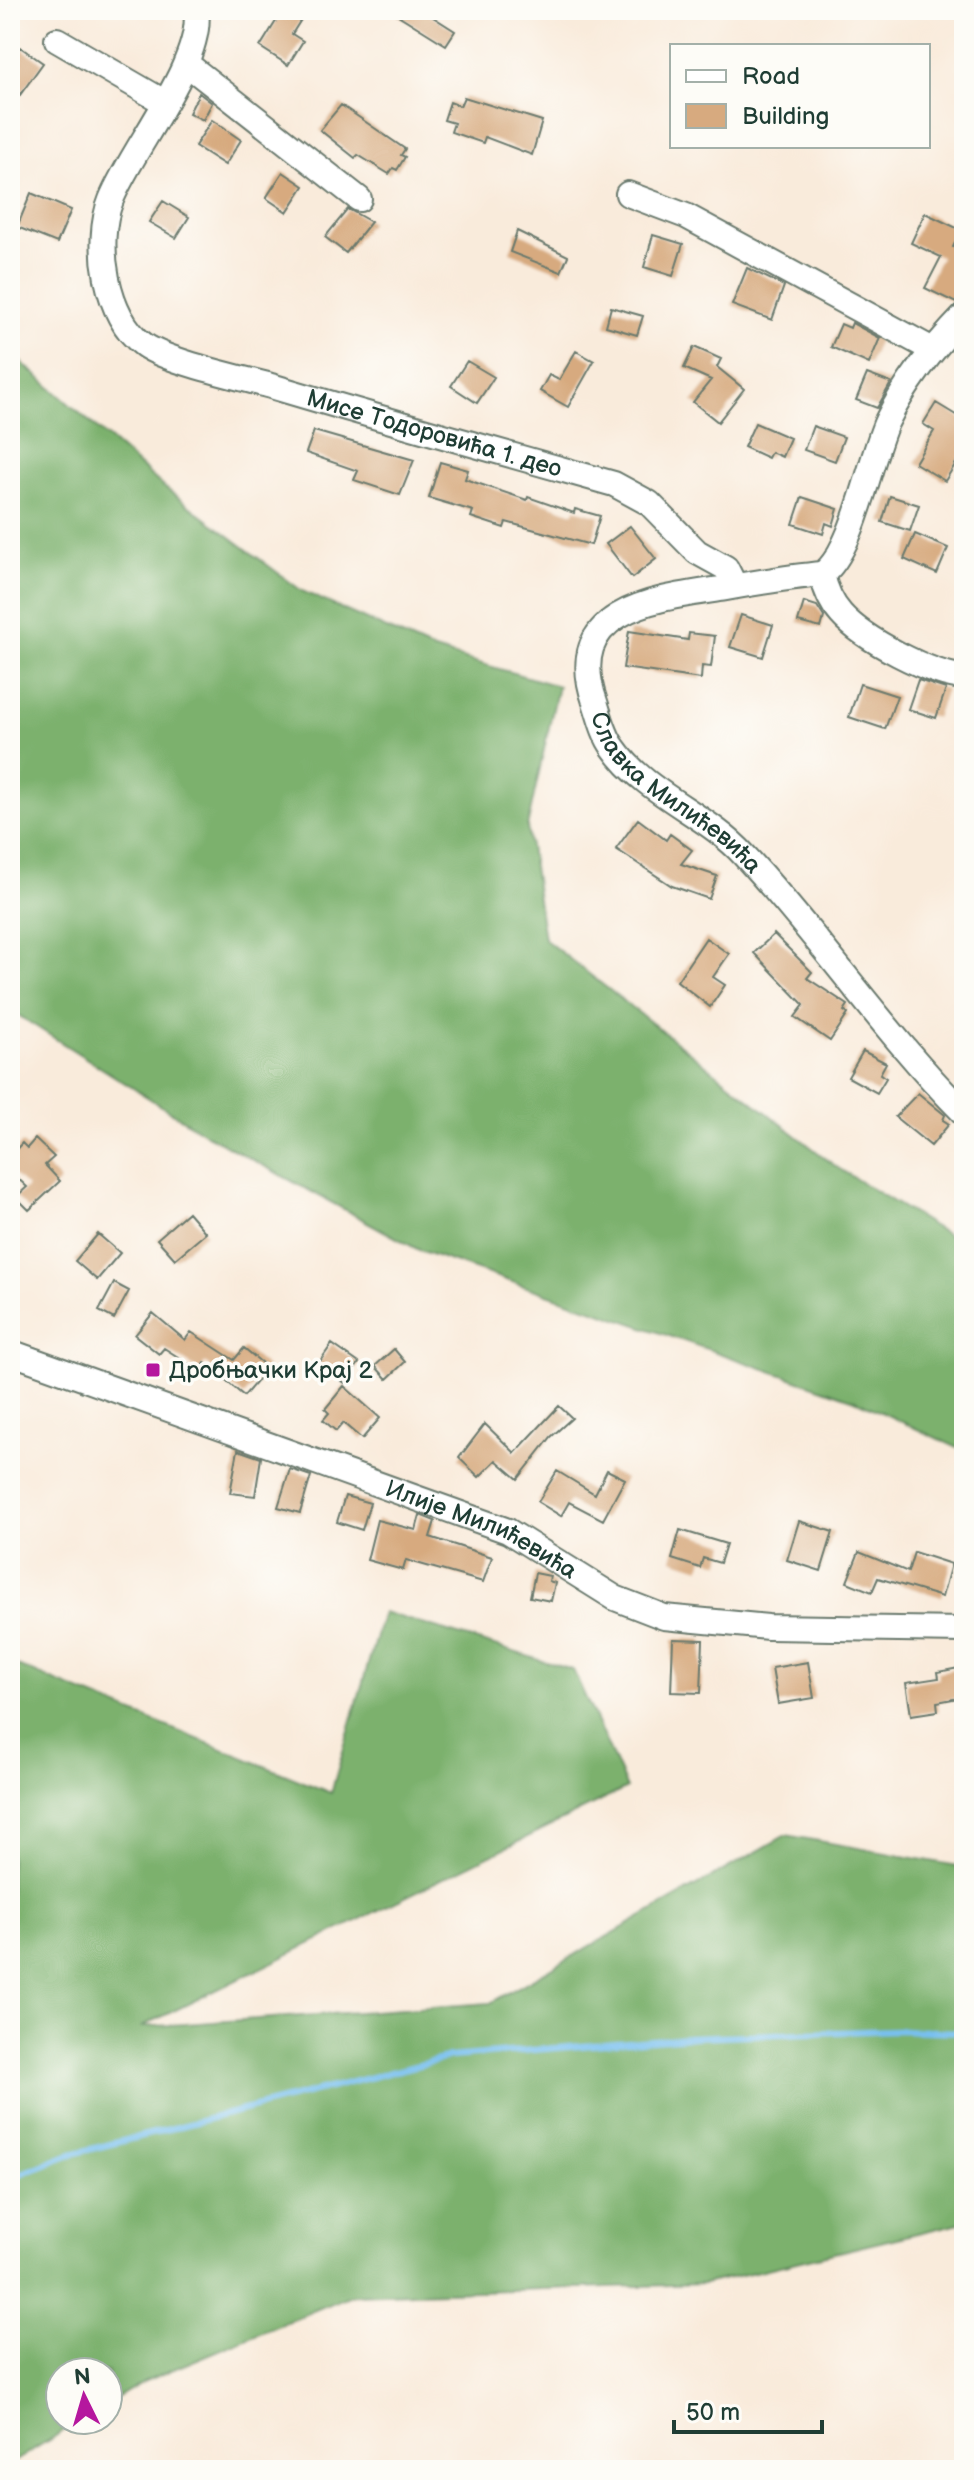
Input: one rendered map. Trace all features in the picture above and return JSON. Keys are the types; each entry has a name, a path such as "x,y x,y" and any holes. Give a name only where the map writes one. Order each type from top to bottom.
{"street":[{"path":"57,40 164,102 188,65 196,33 196,10"},
{"path":"188,65 359,199"},
{"name":"Мисе Тодоровића 1. део","path":"164,102 111,200 104,224 104,249 117,310 129,332 146,347 212,370 614,484 649,503 697,552 726,568 735,586"},
{"path":"628,194 686,216 931,349"},
{"path":"964,316 931,349 887,421 847,537 835,563 822,574 832,602 851,623 934,671 964,677"},
{"name":"Славка Милићевића","path":"822,574 668,597 626,610 603,626 589,647 587,670 612,746 631,767 742,852 926,1075 964,1113"},
{"name":"Илије Милићевића","path":"10,1352 508,1531 615,1598 664,1617 768,1627 964,1630"}],"green space":[{"path":"10,352 164,487 302,591 431,649 558,686 527,827 544,939 838,1168 964,1245 964,1451 855,1400 419,1250 207,1135 10,1010 10,716 18,704 10,697"},
{"path":"383,1612 573,1670 627,1788 141,2027 490,2003 786,1835 964,1867 964,2222 704,2284 351,2295 145,2381 124,2393 124,2356 44,2356 44,2436 55,2436 10,2464 10,1663 331,1793"}],"building":[{"path":"283,10 307,10 292,34 303,41 288,65 260,47"},
{"path":"390,10 422,10 455,31 446,45"},
{"path":"20,47 43,63 10,109 10,60"},
{"path":"199,93 212,103 203,120 189,113"},
{"path":"464,97 542,121 532,155 485,137 483,143 451,132 454,123 444,120 450,102 460,106"},
{"path":"341,105 405,149 401,155 405,157 397,170 393,168 389,174 358,155 355,158 320,130"},
{"path":"212,120 241,140 225,165 195,146"},
{"path":"283,172 304,186 287,212 266,198"},
{"path":"31,193 71,210 57,243 17,227"},
{"path":"163,201 189,217 176,238 149,222"},
{"path":"348,209 371,222 346,253 325,237"},
{"path":"925,213 961,230 953,247 964,252 957,272 964,275 964,286 956,303 925,288 941,257 911,243"},
{"path":"517,231 568,256 561,272 510,252"},
{"path":"653,235 683,244 673,276 644,267"},
{"path":"747,268 784,286 772,320 732,305"},
{"path":"611,307 643,316 637,335 606,326"},
{"path":"852,323 880,338 869,364 831,347 841,324 850,328"},
{"path":"694,347 721,359 717,367 744,389 718,422 693,402 711,380 684,368"},
{"path":"576,351 594,361 568,407 540,391 549,375 559,380"},
{"path":"467,361 494,377 477,403 451,386"},
{"path":"867,374 891,383 877,408 856,400"},
{"path":"936,403 964,420 964,450 945,481 915,463 934,431 923,424"},
{"path":"755,423 790,438 782,457 771,452 768,458 744,447"},
{"path":"813,426 844,437 835,461 804,450"},
{"path":"314,431 414,460 400,495 354,480 358,471 306,453"},
{"path":"440,462 468,470 465,479 527,500 528,497 574,513 575,509 600,516 591,545 506,522 504,528 471,517 473,511 429,498"},
{"path":"890,496 919,505 910,531 882,522"},
{"path":"802,497 838,509 833,526 826,523 823,534 793,524"},
{"path":"630,526 656,559 632,578 606,544"},
{"path":"915,534 948,548 937,574 904,559"},
{"path":"804,602 817,606 824,617 821,628 798,622"},
{"path":"741,615 773,625 763,657 730,647"},
{"path":"629,631 688,640 689,633 715,636 711,667 702,666 701,679 623,668"},
{"path":"918,680 946,689 936,718 908,709"},
{"path":"860,684 897,696 885,729 849,717"},
{"path":"638,819 666,840 670,834 692,850 681,864 717,876 709,899 672,886 616,849"},
{"path":"774,934 812,972 807,978 848,1005 844,1011 848,1014 830,1041 795,1017 804,1005 754,953"},
{"path":"706,938 729,954 713,977 725,985 710,1007 677,981"},
{"path":"863,1051 886,1063 880,1074 886,1078 877,1093 848,1077"},
{"path":"918,1093 945,1115 943,1120 949,1124 931,1146 895,1117"},
{"path":"35,1139 54,1157 45,1165 60,1181 29,1210 16,1197 27,1187 10,1171 10,1156 22,1143 27,1148"},
{"path":"188,1212 206,1233 175,1259 157,1239"},
{"path":"98,1234 120,1253 97,1280 75,1261"},
{"path":"114,1283 129,1291 114,1319 99,1311"},
{"path":"153,1313 185,1340 191,1332 234,1360 244,1348 268,1368 244,1396 205,1363 200,1371 164,1348 159,1354 135,1335"},
{"path":"332,1344 359,1363 345,1383 318,1364"},
{"path":"394,1349 405,1362 387,1379 375,1366"},
{"path":"344,1386 380,1418 362,1439 343,1423 336,1431 323,1420 329,1413 325,1409"},
{"path":"559,1406 572,1418 551,1437 518,1479 496,1460 479,1477 459,1458 485,1424 515,1453"},
{"path":"238,1450 261,1458 255,1496 230,1493"},
{"path":"290,1469 311,1476 300,1513 278,1507"},
{"path":"607,1470 625,1479 603,1520 569,1502 561,1516 538,1502 557,1471 595,1494"},
{"path":"345,1496 370,1503 362,1530 337,1522"},
{"path":"420,1515 435,1521 430,1537 492,1557 483,1582 406,1560 403,1570 367,1560 377,1520 416,1530"},
{"path":"799,1521 833,1532 821,1571 787,1560"},
{"path":"680,1530 726,1544 720,1563 703,1558 700,1568 672,1559"},
{"path":"859,1552 908,1572 914,1552 951,1564 942,1597 878,1578 872,1592 847,1582"},
{"path":"535,1573 550,1576 549,1581 555,1583 551,1601 530,1597"},
{"path":"673,1639 703,1640 701,1693 671,1692"},
{"path":"808,1662 814,1698 778,1704 772,1668"},
{"path":"964,1667 964,1697 937,1702 938,1711 911,1715 906,1683 939,1678 938,1672"}],"waterway":[{"path":"10,2178 68,2155 450,2057 689,2037 897,2030 964,2032"}],"place":[{"name":"Дробњачки Крај 2","path":"153,1370"}]}
